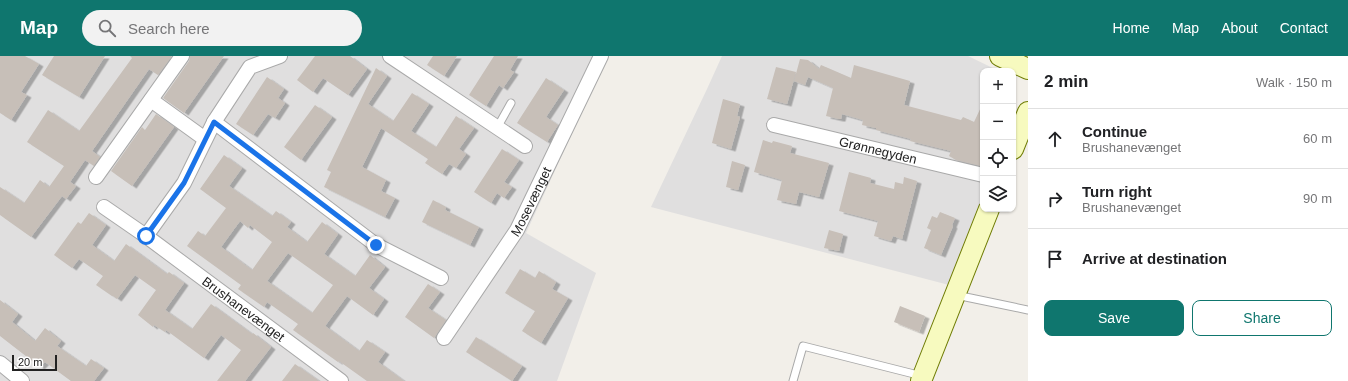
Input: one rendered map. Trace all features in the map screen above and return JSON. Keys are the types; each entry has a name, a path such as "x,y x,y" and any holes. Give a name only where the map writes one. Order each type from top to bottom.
{"street":[{"path":"96,177 182,56"},
{"path":"146,236 184,183 214,122 250,67 280,56"},
{"path":"390,56 525,146"},
{"name":"Mosevænget","path":"444,338 517,230 601,56"},
{"path":"1000,56 1028,69"},
{"path":"151,100 205,139"},
{"path":"1016,142 1028,112"},
{"path":"214,122 376,245 441,278"},
{"name":"Grønnegyden","path":"774,125 980,174"},
{"name":"Brushanevænget","path":"104,207 146,236 341,381"},
{"path":"922,379 988,212"},
{"path":"0,363 22,381"}],"lane":[{"path":"497,128 511,103"},
{"path":"955,294 1028,310"},
{"path":"793,381 803,346 922,379"}],"shaded area":[{"path":"0,56 608,56 526,233 596,273 557,381 0,381"},
{"path":"722,56 968,56 993,68 980,68 980,208 949,285 651,207"}],"building":[{"path":"0,56 25,56 39,64 21,92 27,95 11,120 0,113"},
{"path":"54,56 105,56 79,97 42,75"},
{"path":"130,56 172,56 158,75 149,69 92,151 100,157 94,166 85,160 70,182 76,186 66,199 62,196 31,237 0,215 0,187 24,203 40,180 49,187 64,166 27,142 48,110 79,131 132,58"},
{"path":"190,56 224,56 184,113 163,98 189,61"},
{"path":"315,56 350,56 367,69 348,95 323,78 313,92 297,80"},
{"path":"433,56 457,56 444,76 427,65"},
{"path":"494,56 518,56 510,70 514,72 503,88 499,85 486,106 469,95"},
{"path":"800,59 808,60 819,69 821,65 851,78 854,65 910,81 904,105 961,120 963,117 974,122 980,109 980,166 956,160 949,156 951,151 910,141 911,139 862,125 863,120 842,114 841,119 826,116 833,88 808,77 805,85 794,81"},
{"path":"776,67 796,72 787,104 767,99"},
{"path":"376,68 387,76 368,104 393,121 412,93 429,104 411,131 436,147 456,116 474,128 459,149 466,154 456,168 449,164 442,174 425,163 428,159 381,128 362,167 386,180 381,191 395,198 385,217 324,187 331,172 327,170"},
{"path":"267,77 284,89 278,98 285,103 275,118 268,114 253,135 236,124"},
{"path":"546,78 564,90 546,117 558,125 547,142 517,123"},
{"path":"723,99 740,104 737,116 740,117 731,149 712,143"},
{"path":"315,105 332,117 301,160 284,147"},
{"path":"156,114 174,127 132,186 111,171 142,127 145,130"},
{"path":"763,140 792,146 790,153 829,163 819,197 799,192 796,204 777,200 782,180 754,172"},
{"path":"502,149 519,160 504,182 512,187 504,198 497,193 491,203 474,192"},
{"path":"224,155 242,168 229,186 272,216 276,211 291,222 287,227 307,242 322,222 338,234 324,254 355,276 370,255 385,267 369,288 384,299 373,315 347,296 325,326 359,351 367,340 385,352 378,362 404,381 367,381 293,330 298,324 267,302 264,307 238,289 241,285 187,246 198,231 205,236 226,208 200,189","holes":["240,221 248,228 250,225 272,242 252,270 221,247","288,253 333,285 312,313 267,281"]},
{"path":"732,161 745,165 738,190 726,187"},
{"path":"849,172 871,178 870,183 894,189 895,182 903,184 904,177 917,181 902,239 893,236 891,241 874,236 878,221 839,211"},
{"path":"433,200 446,207 445,210 479,227 470,245 422,222"},
{"path":"940,212 955,218 941,255 924,248 931,230 927,228 932,216 937,218"},
{"path":"89,213 106,225 92,245 114,261 126,244 167,274 169,272 184,283 165,310 192,329 211,304 271,347 245,381 217,381 241,350 221,335 204,358 166,330 165,332 154,325 153,327 138,315 156,290 135,275 117,299 96,285 103,276 79,259 72,268 54,255 78,222 81,224"},
{"path":"829,230 843,234 839,251 824,248"},
{"path":"520,269 535,278 539,271 556,282 552,289 568,298 541,343 522,331 535,311 505,293"},
{"path":"428,284 440,292 428,308 446,320 434,338 405,317"},
{"path":"0,300 18,314 12,322 35,341 45,328 61,341 57,346 86,366 91,359 104,368 94,381 71,381 45,362 40,367 0,336"},
{"path":"900,306 925,316 919,332 894,322"},
{"path":"476,337 522,366 512,381 466,352"},
{"path":"295,364 319,381 282,381"}],"route":[{"path":"146,236 184,183 214,122 376,245"}]}
